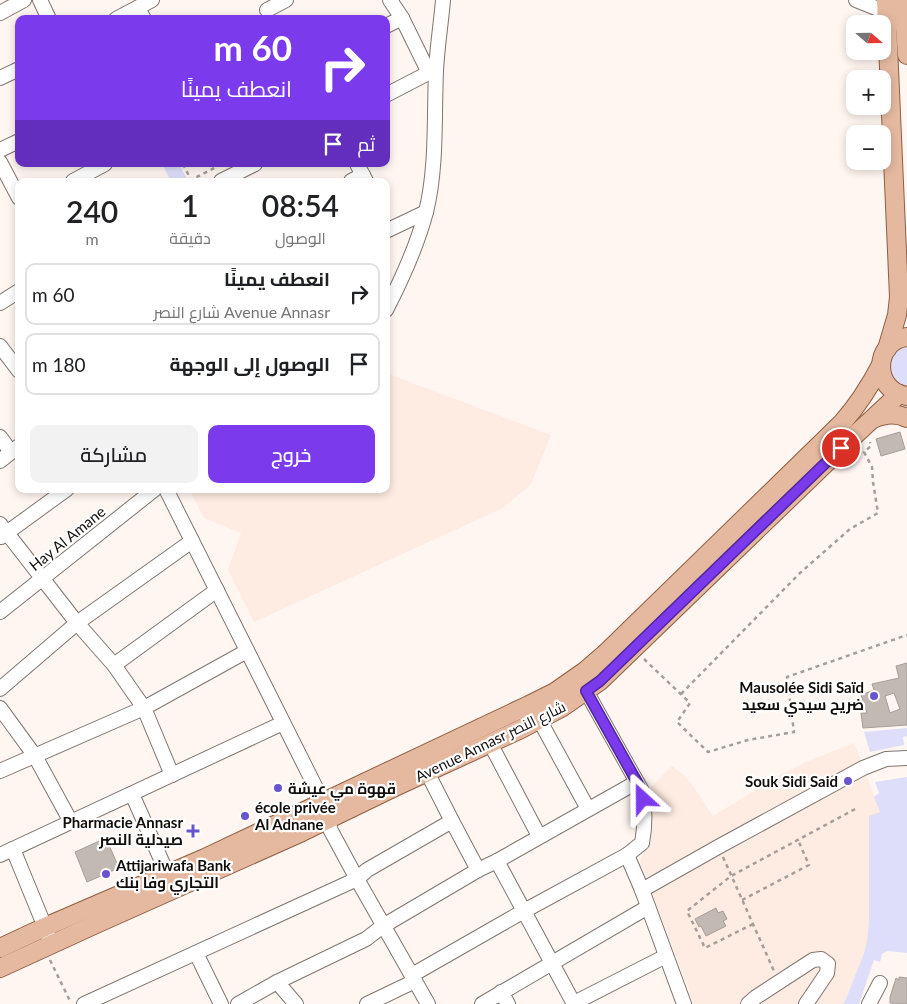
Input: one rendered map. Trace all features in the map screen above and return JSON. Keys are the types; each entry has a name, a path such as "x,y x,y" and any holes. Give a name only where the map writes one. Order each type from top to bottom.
{"main road":[{"path":"903,0 907,55"},
{"name":"Avenue Annasr شارع النصر","path":"0,968 48,946 171,881 326,811 555,692 585,671 607,652 842,423 868,390 884,357 898,315 899,297 886,6"},
{"path":"904,397 885,383 882,374 884,357 894,342 907,337"},
{"name":"Avenue Annasr شارع النصر","path":"326,811 427,772 490,743 561,708 600,681 868,423 904,397"},
{"path":"868,423 882,415 893,414 907,418"},
{"name":"Avenue Annasr شارع النصر","path":"0,948 45,927 171,881"}],"street":[{"path":"0,13 24,0"},
{"path":"40,0 47,15"},
{"path":"141,13 152,0"},
{"path":"266,10 286,0"},
{"path":"390,0 432,71"},
{"path":"390,303 409,260 426,212 430,191 432,171 432,71 443,0"},
{"path":"856,0 886,6"},
{"path":"390,24 402,18"},
{"path":"0,78 15,71"},
{"path":"390,93 432,71"},
{"path":"0,150 15,143"},
{"path":"0,162 15,190"},
{"path":"79,178 99,167"},
{"path":"229,178 249,167"},
{"path":"390,223 426,212"},
{"path":"0,303 15,294"},
{"path":"0,346 15,366"},
{"path":"0,437 10,453"},
{"path":"61,493 2,531 114,665 144,708 172,775"},
{"name":"Hay Al Amane","path":"0,612 149,493"},
{"path":"168,493 284,723 326,811 330,829 356,879 428,1004"},
{"path":"0,689 77,623 192,541"},
{"path":"114,665 217,590"},
{"path":"0,771 144,708 247,651"},
{"path":"367,1004 414,978 524,910 627,855 642,843 642,791 586,691"},
{"path":"0,708 35,756 70,822"},
{"path":"539,719 588,809"},
{"path":"48,946 45,927 6,852 284,723"},
{"path":"490,743 539,836"},
{"path":"642,890 863,768 886,759 907,758"},
{"path":"427,772 478,870"},
{"path":"238,1004 277,982 366,939 383,926 478,870 637,782"},
{"path":"132,794 171,881"},
{"path":"84,1004 356,879 367,870 452,821"},
{"path":"627,855 642,890 684,1004"},
{"path":"497,861 574,1004 666,956"},
{"path":"482,1004 505,998 552,963 648,907"},
{"path":"196,953 221,1004"},
{"path":"748,1004 751,1000 816,959 822,959 828,967 828,973 806,1004"},
{"path":"277,982 296,1004"},
{"path":"870,1004 880,983"}],"path":[{"path":"195,178 216,167"},
{"path":"681,694 800,573 850,529 878,513 872,467 864,452 871,446 868,423"},
{"path":"634,649 690,703 677,722 708,752 748,740 794,732 787,677 907,635"},
{"path":"753,924 705,948 687,911 731,876 857,808"},
{"path":"742,900 810,866 798,840"},
{"path":"718,847 779,982"},
{"path":"48,946 72,1004"}],"shaded area":[{"path":"164,167 181,167 186,178 169,178"},
{"path":"907,345 907,388 894,380 889,367 892,355 898,349"},
{"path":"390,375 551,435 531,484 503,508 254,622 228,570 241,533 204,518 191,493 390,493"},
{"path":"907,728 907,736 903,737 904,745 870,752 864,732"},
{"path":"854,743 880,812 867,941 843,1004 694,1004 640,861 649,837 650,798 648,790 672,766 684,775 713,816 782,774"},
{"path":"907,777 907,953 887,951 882,954 880,962 874,960 859,1004 843,1004 867,941 869,921 869,816 880,812 874,797 879,793 875,782"}],"building":[{"path":"900,432 905,449 881,456 876,439"},
{"name":"Mausolée Sidi Saïd ضريح سيدي سعيد","path":"907,663 907,725 863,728 861,713 867,713 861,695 874,690 872,684 899,678 896,666","holes":["894,693 900,709 890,713 885,696"]},
{"path":"106,838 119,868 87,882 75,852"},
{"path":"716,908 718,913 723,911 727,919 723,921 726,926 706,936 695,919"},
{"path":"899,977 907,978 907,1004 890,1003 896,978 899,980"}],"place":[{"name":"Mausolée Sidi Saïd ضريح سيدي سعيد","path":"874,696"},
{"name":"Souk Sidi Said","path":"848,781"},
{"name":"قهوة مي عيشة","path":"278,788"},
{"name":"école privée Al Adnane","path":"245,816"},
{"name":"Pharmacie Annasr صيدلية النصر","path":"193,831"},
{"name":"Attijariwafa Bank التجاري وفا بنك","path":"106,874"}],"route":[{"path":"643,799 642,791 586,691 600,681 841,448"}]}
